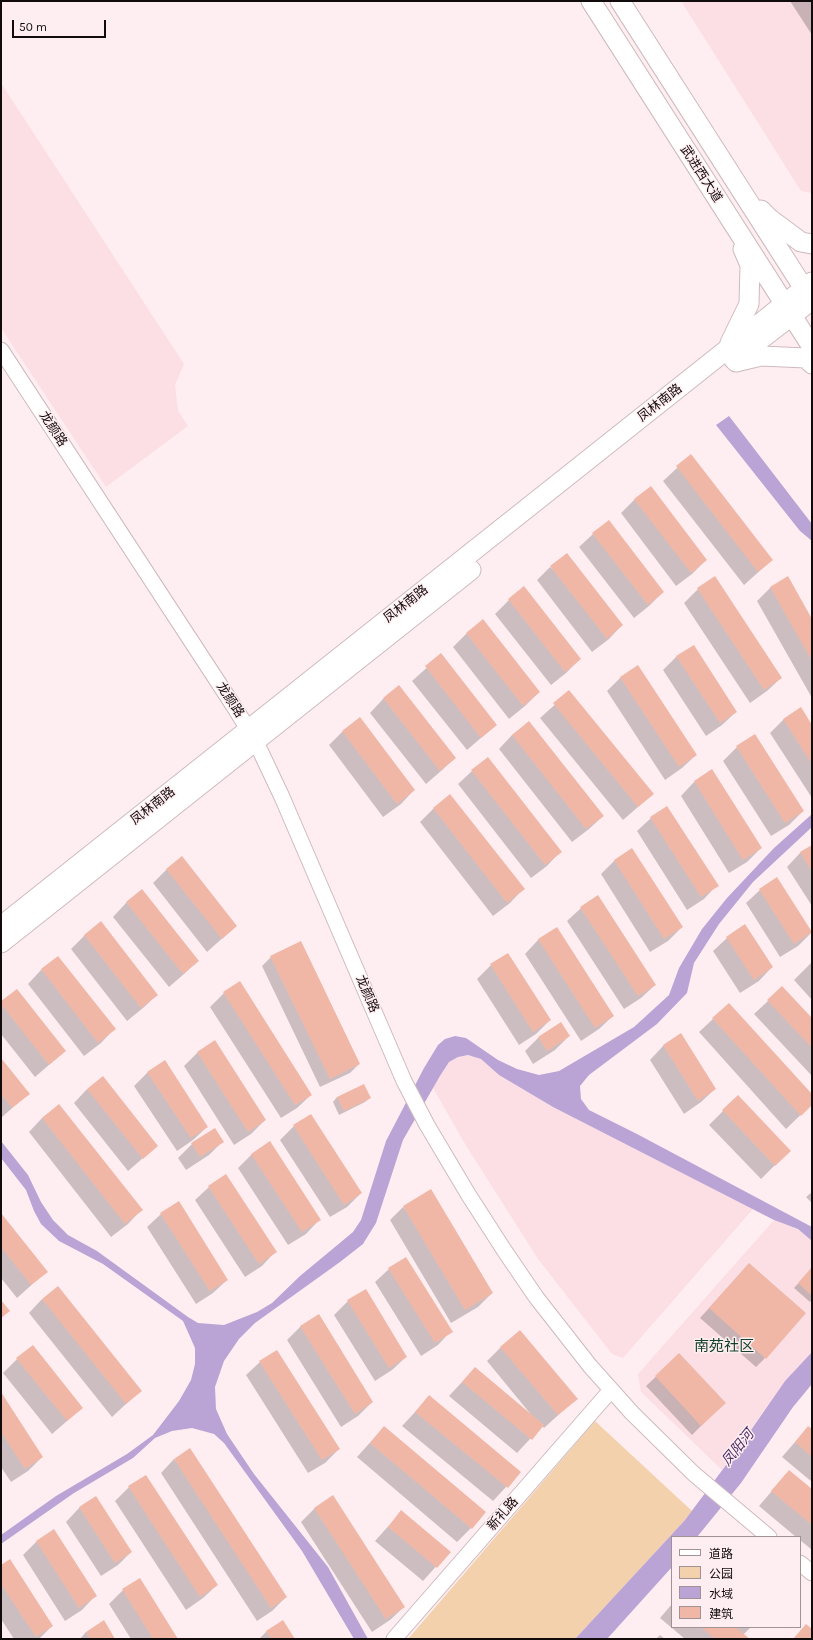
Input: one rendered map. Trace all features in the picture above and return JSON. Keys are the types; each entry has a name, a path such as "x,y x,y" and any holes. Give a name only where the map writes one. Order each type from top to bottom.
{"main road":[{"name":"武进西大道","path":"591,1 812,347"},
{"name":"武进西大道","path":"620,1 730,174 810,294"},
{"path":"730,174 770,219 801,242 812,244"},
{"path":"730,218 750,265 749,304 725,359 761,356 806,358 812,364"},
{"name":"凤林南路","path":"1,943 252,736 725,359 810,294"},
{"name":"凤林南路","path":"1,926 252,736"}],"street":[{"name":"龙颜路","path":"1,350 252,736 282,797 404,1080 427,1125 468,1194 508,1256 536,1297 590,1366 632,1413 694,1474 768,1536"},
{"name":"新礼路","path":"394,1639 611,1390"},
{"path":"801,1564 812,1573"}],"shaded area":[{"path":"681,1 812,1 812,193 801,191"},
{"path":"1,83 184,364 175,385 178,411 188,426 106,487 1,328"},
{"path":"468,1055 481,1059 499,1075 553,1107 753,1209 623,1358 612,1354 538,1259 465,1144 433,1088 449,1062 457,1057"},
{"path":"774,1220 798,1229 812,1241 812,1352 785,1381 722,1470 641,1392 638,1374"}],"green space":[{"path":"595,1421 692,1511 685,1520 575,1639 408,1639"}],"water":[{"path":"729,416 812,524 812,541 800,531 716,425"},
{"path":"812,814 812,827 753,882 719,924 694,963 687,993 657,1024 589,1075 580,1086 581,1099 589,1110 812,1227 812,1241 798,1229 774,1220 553,1107 499,1075 481,1059 468,1055 458,1057 449,1062 403,1140 376,1223 363,1244 255,1323 239,1339 224,1361 215,1387 216,1409 227,1434 254,1474 328,1567 368,1639 354,1639 302,1551 224,1443 214,1434 192,1428 172,1431 155,1438 133,1458 74,1493 1,1544 1,1535 56,1496 127,1454 153,1435 179,1401 191,1380 195,1364 195,1348 183,1321 103,1264 59,1241 41,1224 26,1190 1,1158 1,1141 28,1175 41,1202 53,1220 68,1235 97,1251 188,1317 198,1323 224,1325 257,1312 272,1303 300,1276 353,1232 361,1220 386,1141 424,1068 438,1045 445,1039 455,1036 466,1038 498,1060 517,1069 539,1075 559,1071 634,1027 669,995 679,968 702,929 727,898 774,848"},
{"path":"812,1352 812,1384 793,1407 741,1483 698,1536 671,1536 671,1568 607,1639 575,1639 685,1520 735,1453 785,1381"}],"building":[{"path":"691,454 773,560 758,572 676,466"},
{"path":"651,486 707,560 691,573 634,499"},
{"path":"609,520 664,592 648,605 592,533"},
{"path":"567,553 623,625 607,639 550,566"},
{"path":"715,576 782,678 764,690 697,588"},
{"path":"788,576 812,619 812,661 770,587"},
{"path":"524,586 581,659 565,672 508,599"},
{"path":"483,619 540,692 523,706 466,633"},
{"path":"694,645 737,712 720,723 676,656"},
{"path":"441,653 497,725 481,738 425,666"},
{"path":"638,665 697,755 679,767 620,677"},
{"path":"399,685 456,758 440,771 383,698"},
{"path":"569,690 654,794 638,807 553,703"},
{"path":"801,707 812,725 812,764 783,719"},
{"path":"360,717 415,790 397,804 342,731"},
{"path":"529,721 604,816 586,829 512,735"},
{"path":"755,734 804,811 785,823 736,746"},
{"path":"488,757 562,852 545,865 471,770"},
{"path":"712,769 762,848 743,860 694,781"},
{"path":"450,794 525,889 507,903 433,808"},
{"path":"667,806 719,886 701,897 650,817"},
{"path":"812,845 812,872 800,852"},
{"path":"632,848 683,927 664,939 614,860"},
{"path":"182,856 237,926 222,939 166,869"},
{"path":"777,877 812,932 794,944 759,889"},
{"path":"142,889 199,961 183,974 126,902"},
{"path":"598,895 656,985 638,996 580,907"},
{"path":"101,921 158,995 141,1008 84,935"},
{"path":"745,924 773,967 754,980 726,937"},
{"path":"557,927 614,1016 595,1028 538,939"},
{"path":"301,941 360,1064 330,1079 270,956"},
{"path":"508,953 551,1020 533,1032 490,964"},
{"path":"58,956 116,1029 98,1043 41,969"},
{"path":"240,981 312,1095 295,1105 223,992"},
{"path":"782,986 812,1018 812,1048 767,1000"},
{"path":"17,989 66,1051 49,1065 1,1004 1,1001"},
{"path":"729,1003 812,1094 812,1105 801,1116 712,1018"},
{"path":"561,1022 570,1036 547,1051 538,1037"},
{"path":"681,1033 716,1089 698,1101 663,1045"},
{"path":"215,1040 266,1120 248,1132 197,1052"},
{"path":"1,1058 30,1094 12,1108 1,1094"},
{"path":"165,1060 208,1127 191,1138 147,1072"},
{"path":"103,1076 158,1146 143,1159 87,1089"},
{"path":"364,1084 371,1098 344,1111 337,1097"},
{"path":"738,1095 791,1151 775,1166 722,1110"},
{"path":"59,1104 143,1210 125,1224 42,1118"},
{"path":"311,1114 362,1193 344,1205 293,1125"},
{"path":"215,1128 224,1142 200,1157 191,1143"},
{"path":"270,1141 321,1220 302,1232 251,1154"},
{"path":"226,1174 277,1252 259,1264 208,1186"},
{"path":"431,1189 493,1293 465,1310 403,1206"},
{"path":"179,1201 228,1280 210,1291 160,1213"},
{"path":"1,1213 48,1272 31,1285 1,1247"},
{"path":"406,1257 453,1332 435,1343 388,1268"},
{"path":"749,1263 806,1313 766,1359 709,1308"},
{"path":"812,1267 812,1296 798,1283"},
{"path":"58,1286 142,1391 126,1404 42,1299"},
{"path":"366,1289 407,1357 389,1368 347,1300"},
{"path":"1,1300 10,1311 1,1318"},
{"path":"319,1314 373,1402 355,1414 300,1326"},
{"path":"520,1330 578,1399 558,1415 500,1347"},
{"path":"33,1345 83,1408 67,1421 16,1358"},
{"path":"277,1350 340,1449 322,1460 259,1361"},
{"path":"679,1353 726,1403 701,1426 655,1376"},
{"path":"475,1367 544,1425 532,1440 462,1382"},
{"path":"1,1392 43,1457 25,1469 1,1432"},
{"path":"429,1395 521,1472 508,1488 415,1412"},
{"path":"384,1426 486,1512 472,1529 370,1443"},
{"path":"808,1426 812,1429 812,1457 795,1442"},
{"path":"190,1448 287,1597 271,1608 174,1459"},
{"path":"789,1470 812,1489 812,1525 771,1491"},
{"path":"146,1475 218,1585 200,1597 128,1486"},
{"path":"333,1495 405,1607 386,1619 314,1508"},
{"path":"96,1496 132,1552 115,1563 79,1507"},
{"path":"401,1510 451,1552 437,1568 388,1527"},
{"path":"54,1529 97,1596 79,1608 36,1541"},
{"path":"10,1559 53,1626 36,1637 1,1584 1,1565"},
{"path":"140,1578 178,1639 153,1639 122,1589"},
{"path":"104,1620 115,1639 90,1639 86,1632"},
{"path":"283,1620 295,1639 271,1639 266,1631"},
{"path":"806,1624 812,1629 812,1639 793,1639"},
{"path":"702,1628 736,1628 750,1639 715,1639"}],"district":[{"name":"南苑社区","path":"724,1347"}],"water label":[{"name":"凤阳河","path":"738,1448"}]}
